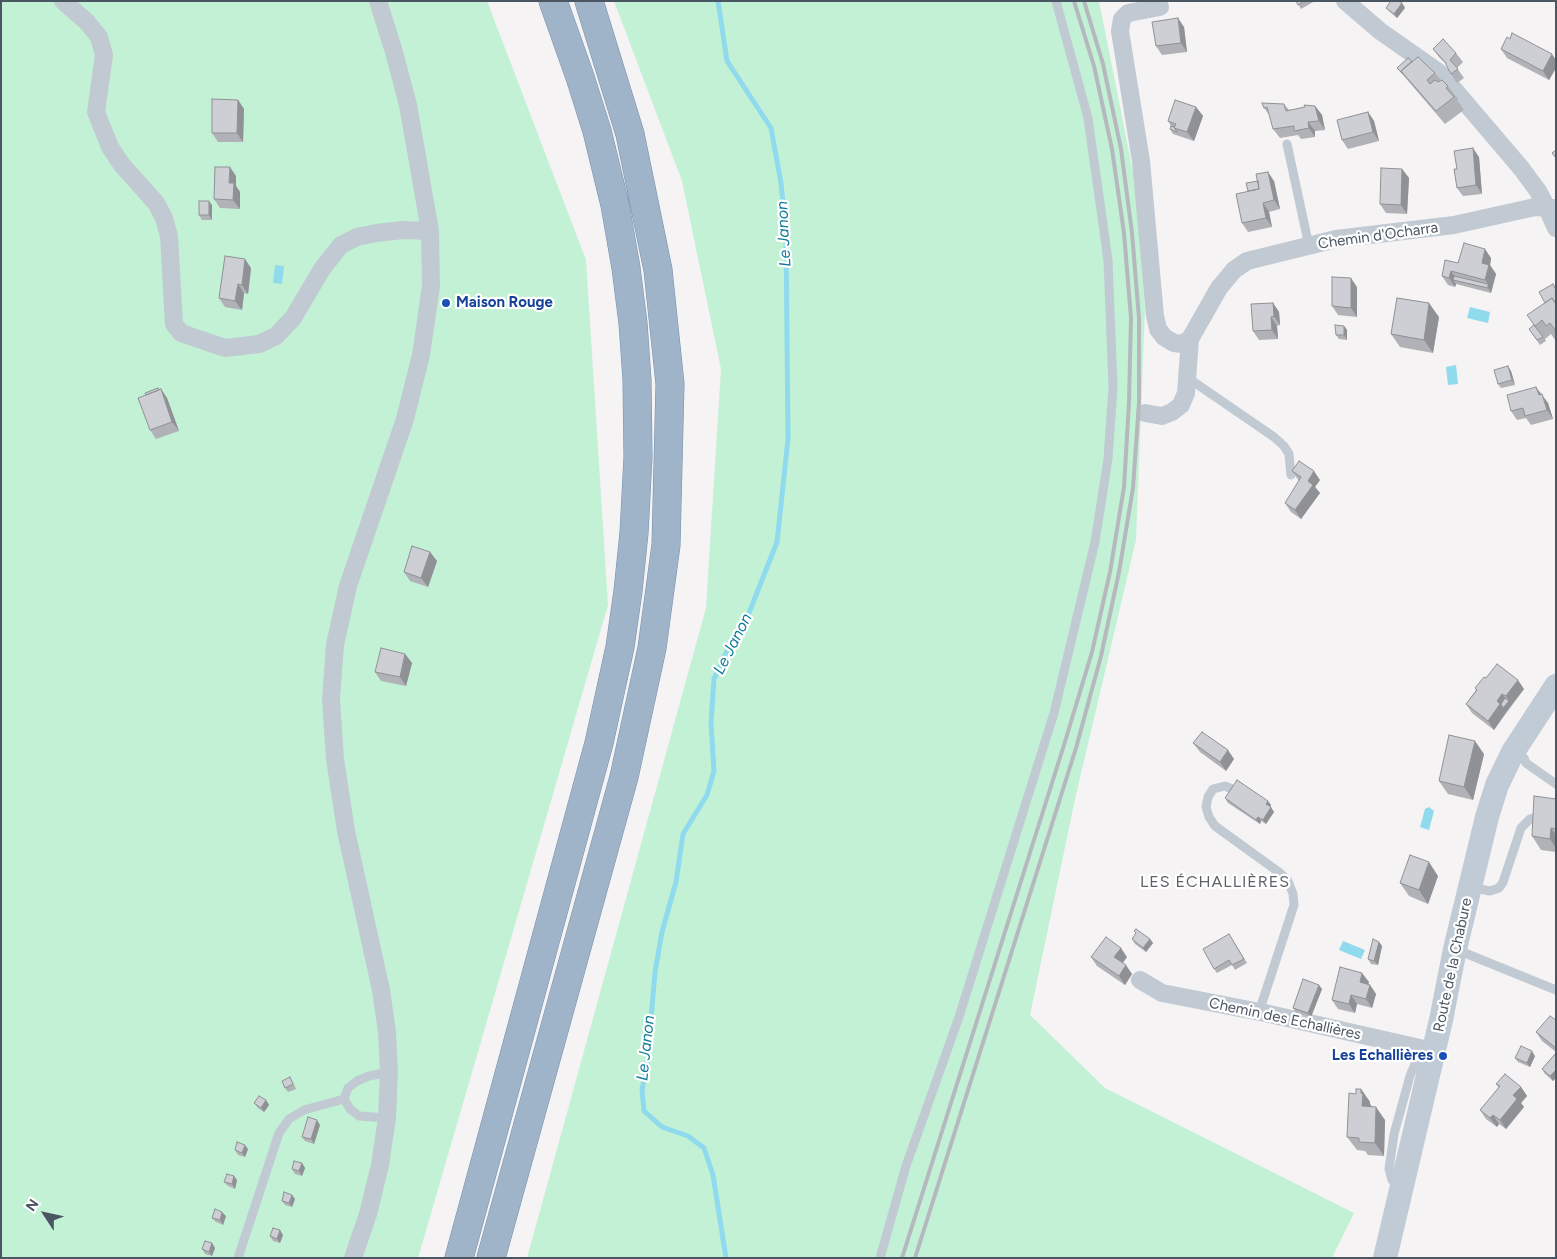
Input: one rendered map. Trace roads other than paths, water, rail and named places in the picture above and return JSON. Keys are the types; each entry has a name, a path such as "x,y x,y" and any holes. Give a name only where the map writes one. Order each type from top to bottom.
{"highway":[{"path":"459,1258 599,743 620,647 634,534 638,458 637,380 633,323 626,268 615,205 597,131 553,1"},
{"path":"491,1258 624,777 652,648 666,545 670,384 658,270 630,134 589,1"}],"main road":[{"name":"Route de la Chabure","path":"1385,1258 1429,1050 1487,817 1497,785 1513,752 1556,686"}],"street":[{"path":"63,1 87,22 99,37 104,55 96,112 110,148 156,203 164,218 169,236 174,324 181,333 225,348 259,344 276,336 293,318 322,269 341,244 357,237 376,233 430,230"},
{"path":"353,1258 368,1214 380,1166 387,1118 388,1072 381,990 346,831 336,768 331,699 335,645 348,586 404,419 421,355 431,286 430,230 408,105 378,1"},
{"path":"1345,1 1380,31 1437,71 1521,168 1551,208 1556,228"},
{"path":"1160,7 1128,12 1122,19 1120,31 1142,161 1156,322 1158,329 1164,337 1174,343 1182,344 1190,338"},
{"name":"Chemin d'Ocharra","path":"1144,413 1162,416 1172,412 1181,405 1186,393 1190,338 1219,288 1234,270 1247,261 1358,236 1454,225 1535,207 1551,208"},
{"name":"Chemin des Echallières","path":"1140,980 1162,992 1429,1050"}],"lane":[{"path":"880,1258 906,1166 959,1017 1054,713 1093,552 1108,458 1113,387 1108,260 1088,118 1056,1"},
{"path":"1286,144 1309,246"},
{"path":"1188,378 1274,437 1284,446 1289,454 1292,475"},
{"path":"1513,752 1521,756 1526,763 1556,784"},
{"path":"1232,789 1225,786 1213,789 1208,797 1206,807 1209,817 1215,826 1280,873 1288,881 1293,894 1294,905 1259,1012"},
{"path":"1470,886 1490,891 1499,888 1503,882 1521,828 1530,819 1539,817"},
{"path":"1455,949 1556,990"},
{"path":"344,1099 348,1088 357,1081 388,1072"},
{"path":"344,1099 350,1109 359,1116 387,1118"},
{"path":"238,1258 279,1133 289,1119 304,1110 344,1099"}],"water":[{"path":"275,265 284,266 282,284 273,283"},
{"path":"1470,307 1490,312 1488,323 1467,318"},
{"path":"1456,365 1458,384 1448,385 1446,367"},
{"path":"1429,807 1434,811 1429,830 1420,827 1425,809"},
{"path":"1343,941 1365,950 1361,959 1339,950"}],"waterway":[{"name":"Le Janon","path":"718,1 727,61 771,128 781,183 786,234 788,439 777,542 747,618 731,642 714,679 711,723 714,771 707,795 683,834 676,882 662,932 655,972 647,1065 642,1090 644,1111 662,1127 688,1136 704,1148 713,1175 726,1258"}],"railway":[{"path":"902,1258 1092,652 1110,572 1124,487 1131,318 1124,233 1112,149 1094,66 1074,1"},
{"path":"915,1258 1076,748 1101,656 1119,572 1133,488 1139,403 1139,318 1132,233 1121,149 1103,64 1084,1"}],"place":[{"name":"Maison Rouge","path":"446,303"},
{"name":"Les Echallières","path":"1443,1056"}],"district":[{"name":"LES ÉCHALLIÈRES","path":"1215,882"}]}
